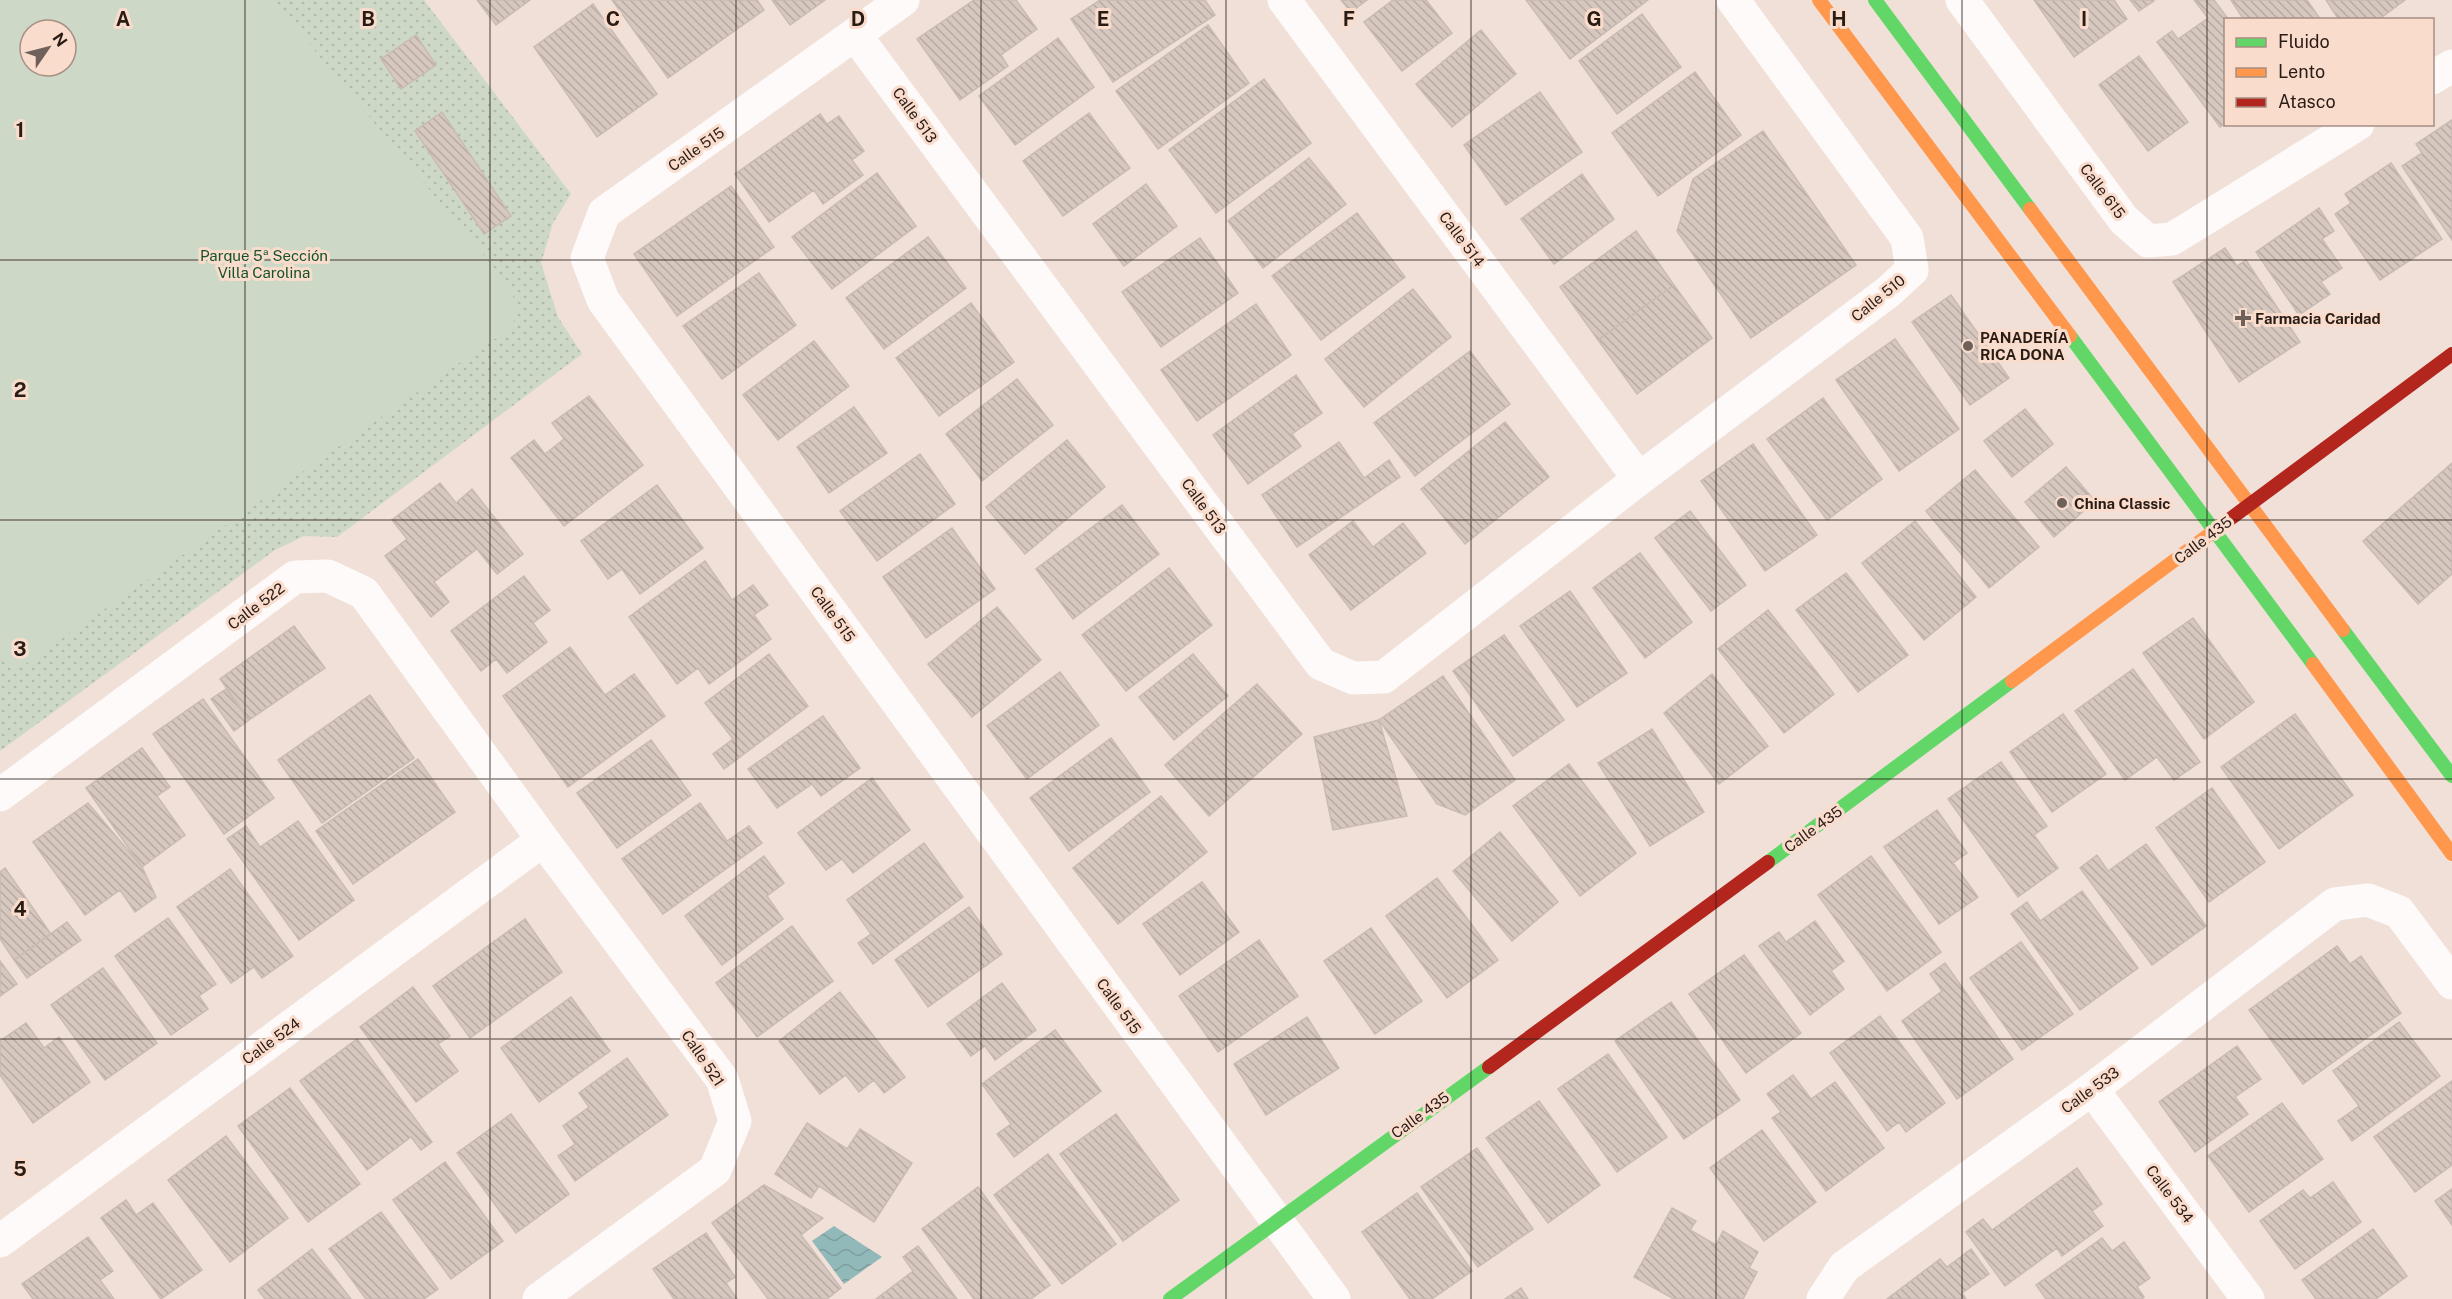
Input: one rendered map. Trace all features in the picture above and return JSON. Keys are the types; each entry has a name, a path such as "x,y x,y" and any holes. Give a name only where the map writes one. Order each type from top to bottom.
{"street":[{"name":"Calle 515","path":"903,0 856,36 604,213 587,258 603,300 1334,1299"},
{"name":"Calle 514","path":"1284,0 1639,479"},
{"name":"Calle 510","path":"1639,479 1888,292 1912,270 1907,238 1733,0"},
{"path":"1819,0 2215,531 2452,854"},
{"path":"1875,0 2452,776"},
{"name":"Calle 615","path":"1962,0 2124,220 2148,241 2172,239 2355,126"},
{"name":"Calle 513","path":"856,36 1321,664 1353,678 1384,677 1639,479"},
{"path":"2434,77 2452,66"},
{"name":"Calle 435","path":"1170,1299 1275,1220 1645,953 2452,354"},
{"name":"Calle 522","path":"0,795 295,577 328,576 364,593 543,840"},
{"name":"Calle 524","path":"0,1241 543,840"},
{"name":"Calle 521","path":"539,1299 715,1170 735,1121 722,1079 543,840"},
{"name":"Calle 533","path":"1823,1299 1844,1267 2092,1089 2335,904 2368,900 2399,912 2452,983"},
{"name":"Calle 534","path":"2092,1089 2247,1299"}],"green space":[{"name":"Parque 5ª Sección Villa Carolina","path":"0,0 424,0 571,194 553,223 541,263 558,317 582,354 337,537 304,536 275,550 0,751"},
{"name":"Parque 5ª Sección Villa Carolina","path":"0,0 273,0 505,281 517,304 512,330 491,341 14,672 0,652"}],"water":[{"path":"834,1226 882,1257 844,1284 812,1241"}],"building":[{"path":"477,0 530,0 496,25"},
{"path":"612,0 757,0 764,10 668,78"},
{"path":"772,0 825,0 790,25"},
{"path":"974,0 1016,0 1037,29 1001,55 1008,66 960,100 917,39"},
{"path":"1100,0 1205,0 1215,15 1113,82 1071,19"},
{"path":"1341,0 1367,0 1351,12"},
{"path":"1393,0 1426,0 1452,33 1402,71 1364,22"},
{"path":"1526,0 1648,0 1570,59"},
{"path":"2034,0 2114,0 2127,19 2074,57"},
{"path":"2130,0 2153,0 2154,1 2139,11"},
{"path":"2194,0 2214,0 2228,18 2224,18 2224,124 2220,127 2157,42 2172,31 2178,39 2208,18"},
{"path":"2231,0 2307,0 2320,18 2243,18"},
{"path":"2326,0 2405,0 2381,18 2338,18"},
{"path":"593,4 657,94 597,137 534,47"},
{"path":"1642,14 1681,67 1617,114 1579,61"},
{"path":"1208,25 1249,83 1158,149 1116,91"},
{"path":"1481,30 1516,74 1452,127 1416,84"},
{"path":"416,35 436,65 401,89 381,59"},
{"path":"1058,38 1094,87 1015,145 979,96"},
{"path":"2139,56 2188,122 2148,151 2099,85"},
{"path":"1695,72 1741,135 1658,196 1612,133"},
{"path":"1264,79 1311,143 1216,213 1169,150"},
{"path":"1540,92 1582,152 1506,205 1464,145"},
{"path":"442,112 511,216 484,234 415,131"},
{"path":"1089,113 1130,168 1063,216 1023,161"},
{"path":"820,114 827,124 839,116 864,151 852,160 863,175 823,204 814,190 769,222 735,174"},
{"path":"2452,120 2452,240 2402,166 2422,153 2416,144"},
{"path":"1763,131 1856,265 1751,338 1677,231 1693,179"},
{"path":"1309,158 1346,204 1263,268 1228,221"},
{"path":"2391,163 2442,239 2380,280 2335,214 2351,203 2345,194"},
{"path":"877,173 916,226 832,289 792,237"},
{"path":"1582,174 1614,219 1554,264 1521,219"},
{"path":"1146,184 1177,226 1124,266 1093,224"},
{"path":"731,186 774,247 677,316 634,254"},
{"path":"2319,208 2334,231 2322,239 2342,268 2321,282 2330,294 2299,315 2256,252"},
{"path":"1357,213 1405,277 1321,340 1272,276"},
{"path":"1636,231 1674,285 1598,340 1560,287"},
{"path":"928,237 966,288 884,349 846,298"},
{"path":"1200,238 1238,293 1161,347 1122,292"},
{"path":"2225,248 2237,266 2246,260 2300,342 2239,382 2173,282"},
{"path":"759,273 796,325 722,379 683,326"},
{"path":"1674,285 1712,338 1637,394 1598,340"},
{"path":"1413,289 1451,337 1364,407 1325,359"},
{"path":"1951,295 2009,378 1970,405 1912,322"},
{"path":"971,303 1014,362 939,416 896,358"},
{"path":"1256,304 1291,355 1197,421 1161,370"},
{"path":"1895,339 1959,429 1899,471 1836,380"},
{"path":"814,341 849,386 778,440 743,395"},
{"path":"1470,351 1510,404 1415,476 1374,423"},
{"path":"1296,375 1322,413 1292,434 1301,446 1248,484 1213,435"},
{"path":"1017,379 1053,425 982,481 946,434"},
{"path":"589,396 643,465 564,526 511,458 534,440 545,454 564,439 552,423"},
{"path":"1823,398 1882,479 1827,520 1767,439"},
{"path":"854,407 887,453 829,493 797,447"},
{"path":"2025,409 2053,444 2012,477 1984,441"},
{"path":"1505,422 1549,477 1465,544 1421,489"},
{"path":"1067,440 1105,487 1025,554 986,507"},
{"path":"1339,442 1364,478 1389,460 1400,477 1297,547 1262,495"},
{"path":"1753,444 1817,535 1765,571 1701,481"},
{"path":"920,454 955,504 877,561 840,511"},
{"path":"2452,463 2452,574 2418,604 2363,541"},
{"path":"2066,467 2095,501 2054,537 2025,502"},
{"path":"1975,470 2039,547 1989,588 1926,511"},
{"path":"440,483 456,503 472,489 523,554 497,574 477,549 434,582 449,602 431,617 385,556 407,539 392,520"},
{"path":"657,485 703,548 640,594 622,569 608,579 581,541"},
{"path":"1122,505 1159,554 1073,619 1036,569"},
{"path":"1690,511 1746,585 1711,611 1655,538"},
{"path":"1353,521 1373,547 1403,523 1426,553 1351,610 1309,555"},
{"path":"1915,521 1976,597 1924,640 1862,563"},
{"path":"952,528 995,589 926,638 883,577"},
{"path":"1640,553 1692,622 1645,658 1593,588"},
{"path":"705,561 732,600 753,585 768,605 754,615 771,639 709,684 698,668 677,684 629,617"},
{"path":"1169,568 1212,625 1126,691 1082,635"},
{"path":"1846,573 1908,655 1858,692 1796,610"},
{"path":"524,576 550,610 533,623 547,642 507,673 496,659 481,671 451,631"},
{"path":"1570,591 1627,673 1577,707 1520,626"},
{"path":"997,607 1041,660 972,717 928,664"},
{"path":"1768,610 1834,694 1784,733 1718,649"},
{"path":"2193,618 2254,702 2204,739 2143,653"},
{"path":"294,626 325,668 249,720 220,679"},
{"path":"1504,635 1564,720 1513,756 1453,671"},
{"path":"570,647 605,695 634,674 665,716 568,787 503,696"},
{"path":"769,654 808,706 724,769 713,754 733,739 705,703"},
{"path":"1193,654 1228,696 1174,740 1139,697"},
{"path":"2133,669 2200,762 2174,780 2157,757 2125,780 2075,711"},
{"path":"1060,672 1099,725 1027,779 987,726"},
{"path":"1712,674 1768,746 1719,784 1664,713"},
{"path":"1443,676 1515,780 1465,815 1437,804 1379,720"},
{"path":"1257,684 1302,734 1209,816 1165,765"},
{"path":"226,689 249,720 234,731 211,699"},
{"path":"370,695 414,758 322,823 278,760"},
{"path":"203,699 274,798 224,834 153,734"},
{"path":"2063,714 2106,774 2052,812 2010,752"},
{"path":"2295,714 2353,795 2279,849 2221,767"},
{"path":"823,716 860,768 821,796 812,784 777,808 748,769"},
{"path":"1379,720 1407,816 1333,830 1314,737"},
{"path":"1652,729 1704,812 1650,846 1598,763"},
{"path":"1111,738 1150,792 1069,851 1030,798"},
{"path":"651,740 691,795 617,848 577,793"},
{"path":"142,748 170,787 157,796 185,835 142,867 86,788"},
{"path":"418,759 455,812 353,884 316,831"},
{"path":"2001,762 2047,826 2034,835 2058,868 2018,897 1948,799"},
{"path":"1569,764 1636,853 1580,896 1513,806"},
{"path":"872,778 910,830 853,873 842,859 826,870 798,833"},
{"path":"2212,788 2265,862 2209,902 2156,828"},
{"path":"1161,796 1207,852 1118,924 1073,868"},
{"path":"88,803 142,867 156,897 135,912 120,890 85,915 33,842"},
{"path":"700,803 727,841 749,826 762,843 663,914 622,859"},
{"path":"1937,810 1967,853 1953,863 1978,897 1939,924 1884,847"},
{"path":"298,821 354,900 299,940 227,839 246,826 260,847"},
{"path":"1500,832 1558,902 1512,941 1453,871"},
{"path":"924,843 963,897 873,964 858,943 871,934 847,900"},
{"path":"2146,844 2206,926 2152,965 2080,868 2097,855 2108,871"},
{"path":"764,856 784,883 767,896 783,919 722,965 685,916"},
{"path":"1871,856 1941,952 1887,991 1818,895"},
{"path":"5,868 51,934 14,960 0,939 0,872"},
{"path":"230,869 293,956 262,978 254,967 231,983 177,907"},
{"path":"1437,878 1498,960 1447,998 1386,916"},
{"path":"1202,882 1239,932 1180,975 1143,924"},
{"path":"2082,891 2138,968 2080,1010 2011,914 2027,902 2040,921"},
{"path":"969,907 1002,954 928,1007 895,960"},
{"path":"168,918 216,984 199,996 208,1009 171,1035 115,956"},
{"path":"525,919 562,972 470,1038 433,986"},
{"path":"1815,921 1844,961 1831,971 1844,989 1810,1015 1759,946 1779,932 1786,942"},
{"path":"67,922 81,940 27,978 14,960"},
{"path":"792,926 833,981 757,1037 716,983"},
{"path":"1371,928 1422,1001 1375,1034 1324,961"},
{"path":"1259,940 1298,996 1218,1052 1179,996"},
{"path":"2021,942 2073,1014 2022,1050 1970,978"},
{"path":"2337,946 2350,964 2361,956 2401,1013 2303,1084 2249,1010"},
{"path":"1744,955 1801,1033 1746,1073 1689,994"},
{"path":"0,961 17,984 0,996"},
{"path":"1945,963 2013,1059 1957,1099 1902,1021 1942,991 1930,974"},
{"path":"103,968 157,1043 105,1080 51,1005"},
{"path":"1002,983 1036,1030 995,1060 985,1046 971,1056 947,1024"},
{"path":"413,987 450,1036 438,1044 458,1071 416,1102 360,1027"},
{"path":"840,992 905,1077 884,1093 874,1080 859,1092 846,1075 820,1094 779,1041"},
{"path":"571,997 610,1051 539,1102 501,1048"},
{"path":"1671,1002 1740,1100 1684,1139 1615,1041"},
{"path":"1880,1016 1945,1103 1906,1132 1899,1122 1887,1131 1830,1053"},
{"path":"1307,1017 1339,1068 1266,1115 1234,1064"},
{"path":"2399,1022 2440,1076 2352,1141 2338,1121 2359,1106 2333,1071"},
{"path":"26,1023 44,1048 59,1037 90,1082 33,1123 0,1075 0,1041"},
{"path":"1055,1030 1101,1091 1014,1157 997,1134 1011,1124 982,1084"},
{"path":"357,1039 432,1142 421,1150 411,1137 367,1170 300,1081"},
{"path":"2237,1046 2261,1079 2235,1097 2248,1114 2195,1152 2159,1102"},
{"path":"1608,1054 1667,1137 1617,1172 1558,1089"},
{"path":"627,1058 668,1115 575,1181 558,1156 575,1144 563,1126 589,1107 579,1093"},
{"path":"1793,1075 1811,1099 1835,1082 1884,1148 1826,1191 1772,1118 1781,1112 1767,1094"},
{"path":"2452,1081 2452,1165 2415,1192 2374,1137"},
{"path":"290,1088 360,1184 308,1222 238,1126"},
{"path":"1539,1101 1600,1185 1548,1223 1486,1138"},
{"path":"2282,1103 2323,1159 2249,1212 2208,1156"},
{"path":"511,1114 569,1194 516,1233 457,1153"},
{"path":"1116,1114 1179,1200 1123,1241 1060,1154"},
{"path":"807,1123 847,1149 860,1129 912,1163 874,1222 819,1186 811,1198 775,1174"},
{"path":"1762,1130 1816,1202 1764,1241 1710,1168"},
{"path":"226,1136 288,1218 230,1262 168,1180"},
{"path":"1477,1148 1533,1229 1478,1267 1421,1187"},
{"path":"1048,1154 1116,1244 1062,1284 994,1195"},
{"path":"445,1162 503,1241 451,1279 393,1200"},
{"path":"2077,1168 2102,1204 2092,1211 2103,1226 2062,1256 2057,1248 2005,1286 1966,1232 1983,1219 1992,1230"},
{"path":"2333,1182 2361,1222 2295,1269 2260,1221 2303,1190 2310,1198"},
{"path":"764,1185 823,1218 801,1235 841,1288 827,1299 768,1299 712,1223"},
{"path":"978,1187 1050,1285 1031,1299 974,1299 922,1229"},
{"path":"2452,1189 2452,1225 2435,1201"},
{"path":"1417,1193 1472,1271 1432,1299 1410,1299 1362,1232"},
{"path":"126,1200 136,1215 153,1203 202,1270 161,1299 101,1218"},
{"path":"1672,1208 1696,1221 1690,1230 1716,1245 1723,1231 1758,1252 1749,1268 1757,1272 1743,1299 1674,1299 1634,1277"},
{"path":"381,1212 438,1289 424,1299 366,1299 329,1249"},
{"path":"2373,1229 2407,1276 2376,1299 2316,1299 2302,1280"},
{"path":"706,1233 735,1277 726,1283 737,1299 674,1299 653,1269"},
{"path":"88,1237 113,1271 100,1280 114,1299 33,1299 22,1284"},
{"path":"2102,1238 2112,1251 2124,1242 2150,1278 2137,1287 2144,1297 2142,1299 2046,1299 2036,1285"},
{"path":"918,1246 957,1299 876,1299 913,1271 903,1257"},
{"path":"312,1249 351,1299 265,1299 258,1290"},
{"path":"1971,1249 1989,1274 1962,1293 1966,1299 1887,1299 1940,1259 1947,1267"},
{"path":"1521,1288 1528,1299 1505,1299"}],"traffic: fast":[{"path":"1875,0 2030,209"},
{"path":"2070,336 2313,664"},
{"path":"2343,630 2452,776"},
{"path":"1768,862 2012,681"},
{"path":"1170,1299 1489,1067"}],"traffic: slow":[{"path":"1819,0 2070,336"},
{"path":"2030,209 2343,630"},
{"path":"2012,681 2222,525"},
{"path":"2313,664 2452,854"}],"traffic: jam":[{"path":"2222,525 2452,354"},
{"path":"1489,1067 1768,862"}],"place":[{"name":"Farmacia Caridad","path":"2243,318"},
{"name":"PANADERÍA RICA DONA","path":"1968,346"},
{"name":"China Classic","path":"2062,503"}]}
